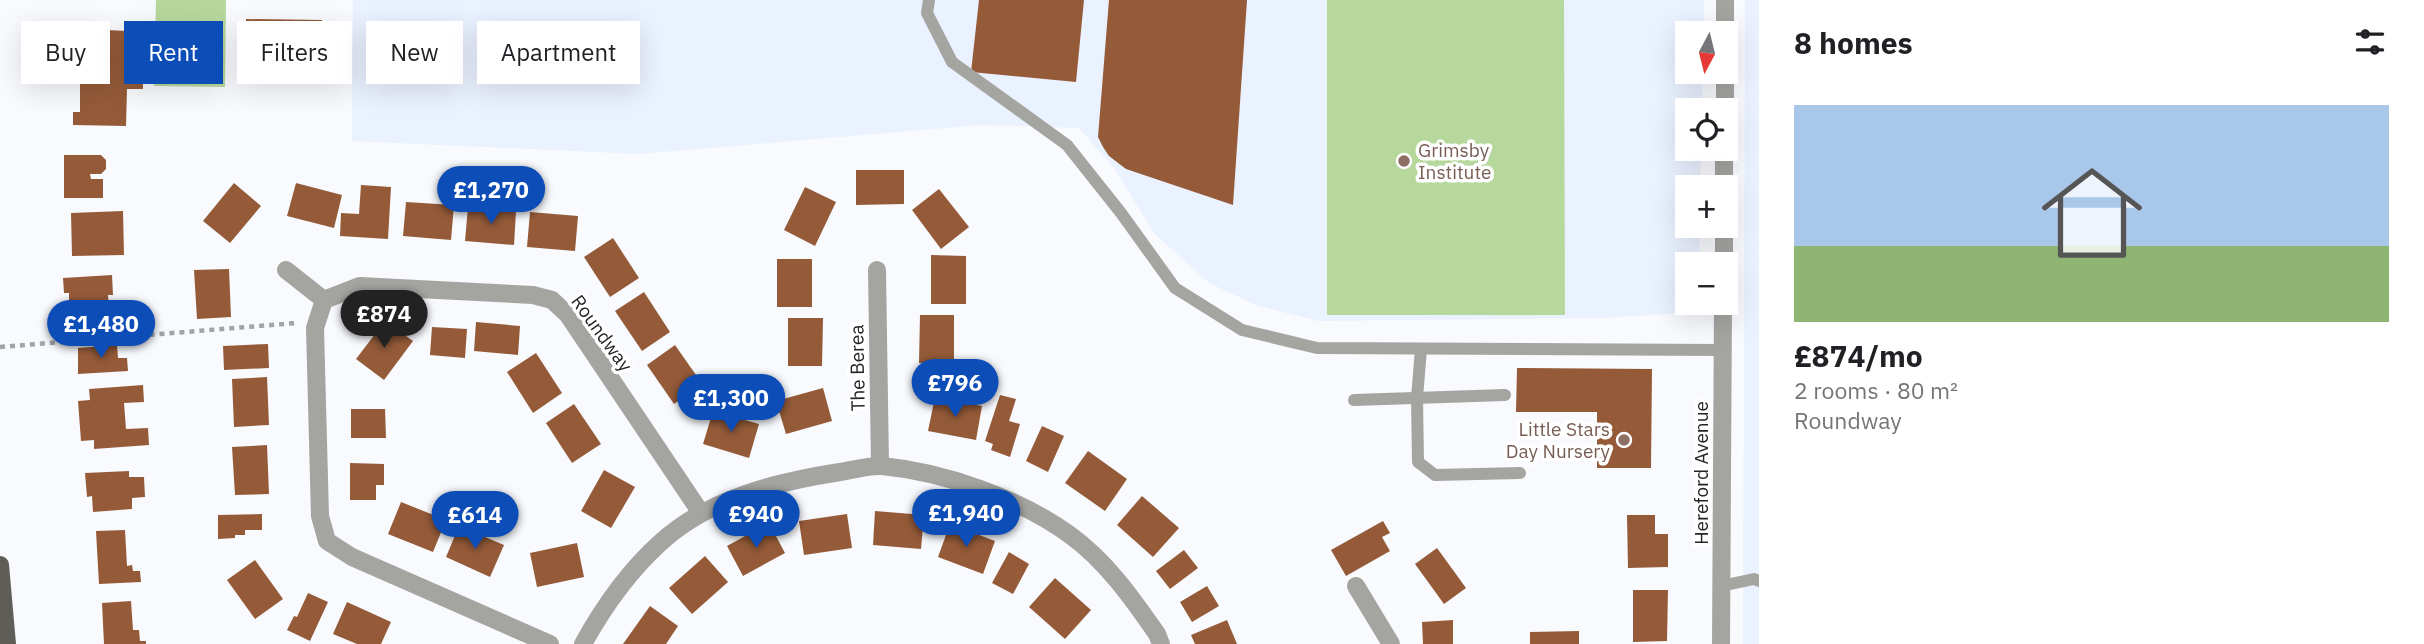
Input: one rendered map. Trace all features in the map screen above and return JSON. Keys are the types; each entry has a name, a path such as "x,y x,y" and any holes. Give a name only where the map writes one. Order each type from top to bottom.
{"main road":[{"path":"0,565 8,644"}],"street":[{"path":"1725,21 1726,0"},
{"path":"286,270 324,300 316,328 320,516 327,541 352,557 550,644"},
{"name":"The Berea","path":"877,270 880,466"},
{"name":"Roundway","path":"324,300 360,286 533,295 552,300 568,315 701,513"},
{"name":"Hereford Avenue","path":"1721,644 1723,315"},
{"path":"583,644 601,611 625,579 661,542 701,513 732,498 787,481 880,466 950,479 1015,501 1071,535 1119,581 1157,634 1161,644"},
{"path":"1356,586 1391,644"}],"lane":[{"path":"929,0 927,13 952,62 1066,145 1175,288 1242,330 1317,348 1723,350"},
{"path":"1421,349 1417,398 1418,462 1435,475 1520,473"},
{"path":"1354,400 1505,395"},
{"path":"1721,586 1759,580"}],"path":[{"path":"0,347 300,323 316,328"}],"shaded area":[{"name":"Grimsby Institute","path":"353,0 1704,0 1704,21 1675,21 1675,84 1703,84 1702,98 1675,98 1675,161 1701,161 1700,175 1675,175 1675,238 1700,238 1699,252 1675,252 1675,313 1604,318 1318,321 1258,306 1209,283 1154,233 1114,168 1079,128 982,125 638,154 352,141"},
{"path":"1745,0 1759,0 1759,644 1743,644"}],"green space":[{"path":"156,0 226,0 225,87 154,86 223,84 223,21 156,21"},
{"path":"1327,0 1564,0 1565,315 1327,315"}],"building":[{"path":"979,0 1084,0 1076,82 971,72"},
{"path":"1109,0 1247,0 1233,205 1126,169 1109,156 1103,147 1098,137"},
{"path":"246,19 322,20 322,21"},
{"path":"110,30 124,31 124,84 143,84 143,89 127,89 126,126 73,125 73,112 80,112 80,84 110,84"},
{"path":"64,155 101,155 106,160 106,169 101,174 90,174 91,179 103,179 103,198 64,198"},
{"path":"856,170 904,170 904,204 856,205"},
{"path":"234,183 261,206 230,243 203,221"},
{"path":"296,183 342,195 334,228 287,216"},
{"path":"361,185 391,187 388,239 340,236 341,213 359,214"},
{"path":"805,187 836,202 815,246 784,230"},
{"path":"939,189 969,227 941,249 912,210"},
{"path":"406,202 454,205 451,240 403,236"},
{"path":"468,207 516,211 514,245 465,241"},
{"path":"123,211 124,255 72,256 71,213"},
{"path":"530,212 578,216 575,251 527,247"},
{"path":"613,238 639,278 610,297 584,257"},
{"path":"931,255 966,256 966,304 931,304"},
{"path":"777,259 812,259 812,307 777,307"},
{"path":"229,269 231,317 197,319 194,270"},
{"path":"112,275 113,295 108,295 111,329 69,331 69,293 64,293 63,278"},
{"path":"644,292 670,332 642,351 615,311"},
{"path":"920,315 954,315 954,363 919,363"},
{"path":"788,318 823,318 822,366 788,366"},
{"path":"385,321 413,341 384,380 356,359"},
{"path":"476,322 520,326 518,355 474,351"},
{"path":"432,327 467,329 465,358 430,355"},
{"path":"268,344 269,368 224,370 223,346"},
{"path":"117,345 118,358 127,358 128,371 78,374 78,348"},
{"path":"675,345 703,385 674,404 647,365"},
{"path":"536,353 562,393 533,413 507,372"},
{"name":"Little Stars Day Nursery","path":"1517,368 1652,369 1651,468 1597,468 1597,412 1516,412"},
{"path":"267,377 269,425 234,427 232,379"},
{"path":"143,385 144,402 124,403 126,429 148,428 149,445 94,449 94,440 81,441 78,401 90,400 89,389"},
{"path":"823,388 832,421 786,434 776,401"},
{"path":"1000,395 1016,399 1009,421 1020,424 1010,457 991,450 993,444 985,441"},
{"path":"935,397 982,406 976,440 928,431"},
{"path":"574,404 601,444 572,463 546,423"},
{"path":"351,409 385,409 386,438 351,438"},
{"path":"713,411 759,424 749,458 703,444"},
{"path":"1042,426 1064,436 1048,472 1026,461"},
{"path":"267,445 269,494 235,495 232,447"},
{"path":"1088,451 1127,479 1105,511 1065,483"},
{"path":"350,463 384,464 384,485 376,485 376,500 350,500"},
{"path":"604,470 635,487 611,528 581,511"},
{"path":"129,471 129,477 144,477 145,497 132,498 132,509 93,512 92,496 87,497 85,473"},
{"path":"1142,496 1179,528 1153,557 1117,525"},
{"path":"401,502 446,520 433,552 388,534"},
{"path":"875,511 924,515 921,549 873,545"},
{"path":"262,514 262,530 245,530 245,535 218,539 218,515"},
{"path":"847,514 852,548 804,555 799,521"},
{"path":"1627,515 1655,515 1655,534 1668,534 1668,567 1628,568"},
{"path":"1383,521 1390,533 1382,537 1390,551 1346,576 1331,550"},
{"path":"769,523 785,553 743,576 727,546"},
{"path":"950,524 995,541 983,574 938,557"},
{"path":"459,526 504,545 490,577 446,557"},
{"path":"125,530 127,566 132,565 133,571 140,571 141,582 99,584 96,531"},
{"path":"577,543 584,577 537,587 530,553"},
{"path":"1437,548 1466,588 1444,604 1415,564"},
{"path":"1184,550 1198,568 1170,589 1156,571"},
{"path":"1009,552 1029,564 1013,594 992,583"},
{"path":"705,556 728,582 692,614 669,588"},
{"path":"255,560 283,599 255,619 227,580"},
{"path":"1055,578 1091,610 1065,639 1029,607"},
{"path":"1207,586 1219,606 1192,622 1180,602"},
{"path":"1633,590 1668,590 1667,641 1633,642"},
{"path":"308,593 328,602 310,641 287,630 294,616 297,617"},
{"path":"131,601 133,630 139,630 140,641 146,641 146,644 104,644 102,603"},
{"path":"347,602 391,622 381,644 357,644 333,634"},
{"path":"650,606 678,626 666,644 623,644"},
{"path":"1227,620 1237,644 1195,644 1191,635"},
{"path":"1453,620 1453,644 1423,644 1422,622"},
{"path":"1579,631 1579,644 1530,644 1530,632"}],"place":[{"name":"Grimsby Institute","path":"1404,161"},
{"name":"Little Stars Day Nursery","path":"1624,440"}]}
